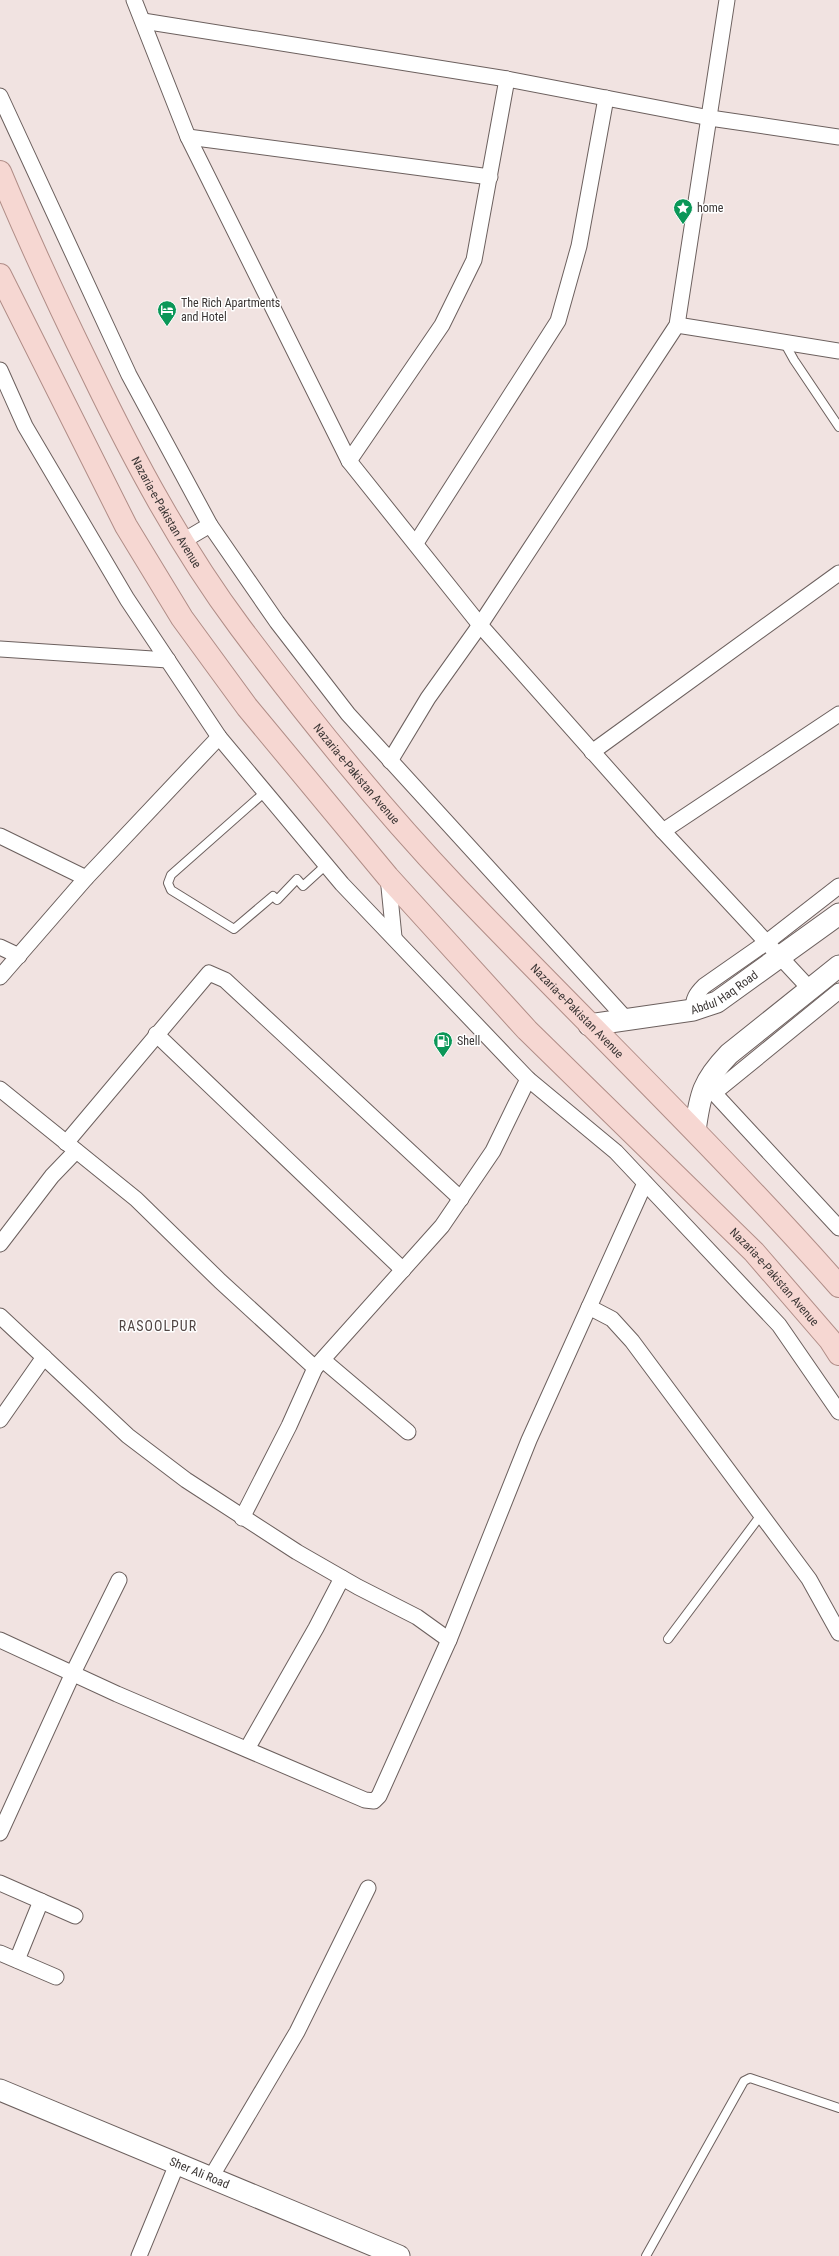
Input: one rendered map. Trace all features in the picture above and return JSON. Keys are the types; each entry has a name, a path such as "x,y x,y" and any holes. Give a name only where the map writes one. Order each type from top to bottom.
{"main road":[{"name":"Nazaria-e-Pakistan Avenue","path":"0,172 30,242 131,453 183,541 239,626 366,786 455,886 589,1025 695,1131 783,1223 839,1286"},
{"name":"Nazaria-e-Pakistan Avenue","path":"0,275 126,526 182,618 247,707 388,877 527,1030 754,1252 830,1340 839,1354"},
{"name":"Abdul Haq Road","path":"589,1025 693,1010 717,1002 773,949 839,914"},
{"path":"695,1131 714,1070 729,1054 839,966"},
{"name":"Sher Ali Road","path":"0,2090 387,2253"}],"street":[{"path":"134,0 188,137 350,461 480,626 663,831 810,989"},
{"path":"390,761 428,698 480,626 677,324 727,0"},
{"path":"143,21 507,80 710,118 839,137"},
{"path":"350,461 442,325 474,260 507,80"},
{"path":"0,96 129,375 210,525 276,622 348,714 627,1020"},
{"path":"416,543 558,321 579,246 606,98"},
{"path":"188,137 490,177"},
{"path":"677,324 839,351"},
{"path":"0,370 25,426 127,599 219,737 326,865 394,938 528,1078 595,1133 645,1183 779,1325 839,1412"},
{"path":"183,541 210,525"},
{"path":"592,752 839,573"},
{"path":"0,649 168,660"},
{"path":"663,831 839,714"},
{"path":"0,976 86,878 219,737"},
{"path":"0,836 86,878"},
{"path":"388,877 394,938"},
{"path":"773,949 839,886"},
{"path":"0,947 19,956"},
{"path":"0,1244 156,1034 209,973 225,980 461,1199"},
{"path":"839,991 709,1090 839,1228"},
{"path":"156,1034 403,1270"},
{"path":"242,1518 319,1364 442,1226 493,1151 528,1078"},
{"path":"0,1089 136,1199 319,1364 408,1432"},
{"path":"595,1133 614,1116"},
{"path":"0,1640 365,1800 374,1801 379,1796 449,1640 529,1440 645,1183"},
{"path":"589,1307 612,1318 632,1341 809,1579 839,1633"},
{"path":"0,1316 128,1436 186,1480 242,1518 342,1578 417,1617 449,1640"},
{"path":"0,1420 44,1357"},
{"path":"247,1749 309,1642 342,1578"},
{"path":"0,1833 73,1673 119,1580"},
{"path":"0,1883 75,1916"},
{"path":"210,2179 297,2032 368,1888"},
{"path":"17,1960 41,1901"},
{"path":"0,1952 56,1977"},
{"path":"140,2256 177,2164"}],"lane":[{"path":"784,342 794,360 839,427"},
{"path":"265,792 171,875 168,884 171,890 234,929 273,896 277,900 297,879 303,886 326,865"},
{"path":"668,1639 761,1515"},
{"path":"646,2256 744,2081 750,2078 839,2108"}],"place":[{"name":"home","path":"683,225"},
{"name":"The Rich Apartments and Hotel","path":"167,327"},
{"name":"Shell","path":"443,1058"}],"district":[{"name":"RASOOLPUR","path":"158,1326"}]}
